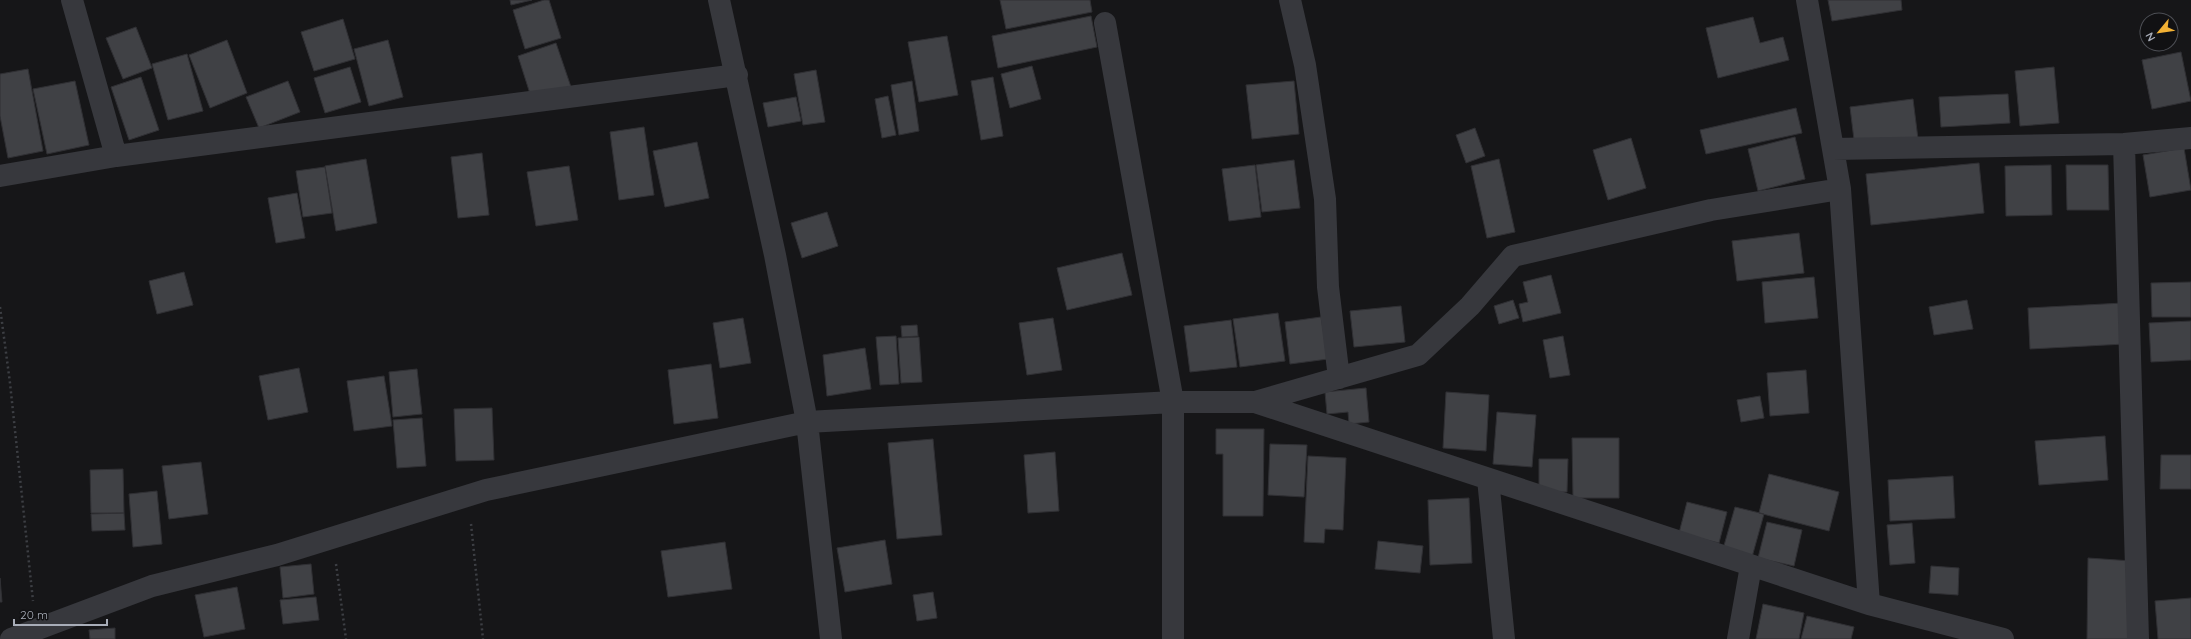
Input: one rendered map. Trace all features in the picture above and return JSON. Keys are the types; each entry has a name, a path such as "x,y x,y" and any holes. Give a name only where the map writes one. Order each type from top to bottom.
{"street":[{"path":"72,0 116,156"},
{"path":"719,0 737,76 775,255 807,422 831,639"},
{"path":"1290,0 1305,65 1325,199 1328,287 1339,378"},
{"path":"1807,0 1840,190 1869,604"},
{"path":"1105,23 1173,402 1173,639"},
{"path":"0,176 116,156 737,76"},
{"path":"1833,148 2124,144 2191,138"},
{"path":"2124,144 2138,639"},
{"path":"11,639 36,628 152,586 278,555 468,496 807,422 1173,402 1255,402 1418,355 1470,306 1513,256 1711,210 1840,190"},
{"path":"1255,402 1869,604 2003,639"},
{"path":"1488,479 1504,639"},
{"path":"1738,639 1751,566"}],"path":[{"path":"0,307 10,383 36,628"},
{"path":"468,496 484,639"},
{"path":"333,538 346,639"}],"building":[{"path":"510,0 532,0 511,5"},
{"path":"544,0 549,0 561,38 525,49 513,10"},
{"path":"1000,0 1090,0 1092,12 1006,29"},
{"path":"1828,0 1901,0 1902,10 1832,21"},
{"path":"1091,16 1097,47 998,68 992,36"},
{"path":"1753,17 1760,43 1783,37 1789,60 1718,78 1706,28"},
{"path":"343,19 355,59 314,71 301,32"},
{"path":"136,27 152,68 123,79 106,38"},
{"path":"947,36 958,95 919,102 908,42"},
{"path":"227,40 247,93 210,108 189,55"},
{"path":"388,40 403,97 369,106 354,49"},
{"path":"556,43 571,87 532,100 518,56"},
{"path":"2181,52 2191,101 2152,109 2142,60"},
{"path":"187,54 203,111 168,120 152,64"},
{"path":"1032,66 1041,99 1010,108 1001,74"},
{"path":"350,67 361,102 325,113 314,78"},
{"path":"2054,67 2059,123 2020,126 2015,71"},
{"path":"28,69 43,151 8,158 0,116 0,74"},
{"path":"816,70 825,122 803,125 794,74"},
{"path":"141,77 159,130 129,140 111,87"},
{"path":"993,77 1003,136 981,140 971,81"},
{"path":"75,81 89,145 47,154 33,89"},
{"path":"288,81 300,112 259,128 246,97"},
{"path":"912,81 919,131 899,135 891,85"},
{"path":"1294,81 1299,134 1252,139 1246,85"},
{"path":"2008,94 2010,123 1941,127 1939,97"},
{"path":"888,96 896,135 882,138 875,99"},
{"path":"796,97 801,121 768,127 763,103"},
{"path":"1913,99 1918,139 1855,148 1850,107"},
{"path":"1796,108 1802,133 1706,154 1700,130"},
{"path":"644,127 654,195 619,200 610,132"},
{"path":"1475,128 1485,156 1466,163 1456,135"},
{"path":"1795,137 1805,179 1758,191 1748,149"},
{"path":"1631,138 1646,188 1608,200 1593,150"},
{"path":"697,142 709,198 665,207 653,151"},
{"path":"2184,148 2191,190 2150,197 2143,155"},
{"path":"482,153 489,215 458,218 451,157"},
{"path":"366,159 377,223 336,231 325,166"},
{"path":"1499,159 1515,232 1487,238 1471,166"},
{"path":"1294,160 1300,208 1262,212 1256,165"},
{"path":"1979,163 1984,213 1871,225 1866,174"},
{"path":"1255,165 1261,217 1229,221 1222,169"},
{"path":"2051,165 2052,215 2006,216 2005,166"},
{"path":"2066,165 2108,165 2109,210 2067,210"},
{"path":"569,166 578,220 536,226 527,172"},
{"path":"325,167 332,213 303,217 296,171"},
{"path":"297,193 305,238 276,243 268,198"},
{"path":"827,212 838,246 802,258 791,223"},
{"path":"1799,233 1804,273 1737,281 1732,241"},
{"path":"1122,253 1132,295 1067,310 1057,268"},
{"path":"184,272 193,305 157,314 149,281"},
{"path":"1551,275 1561,313 1523,322 1519,304 1528,302 1523,282"},
{"path":"1814,277 1818,318 1765,323 1762,282"},
{"path":"2191,282 2191,317 2152,317 2151,283"},
{"path":"1513,300 1519,318 1499,324 1494,306"},
{"path":"1967,300 1973,329 1934,335 1929,307"},
{"path":"2123,303 2125,344 2030,349 2028,308"},
{"path":"1401,306 1405,342 1354,347 1350,311"},
{"path":"1278,313 1285,361 1240,367 1233,319"},
{"path":"1321,317 1328,359 1290,364 1285,322"},
{"path":"743,318 751,363 720,368 713,323"},
{"path":"1053,318 1062,370 1027,375 1019,323"},
{"path":"1231,320 1237,367 1190,372 1184,326"},
{"path":"2191,321 2191,360 2151,362 2149,323"},
{"path":"917,325 918,336 902,337 901,326"},
{"path":"896,336 899,384 880,385 876,337"},
{"path":"1563,336 1570,375 1550,378 1543,340"},
{"path":"919,337 922,382 901,383 898,338"},
{"path":"865,348 871,389 827,396 823,355"},
{"path":"711,364 718,418 674,424 668,370"},
{"path":"299,368 308,412 268,420 259,376"},
{"path":"417,369 422,414 393,417 389,372"},
{"path":"1806,370 1809,413 1770,416 1767,373"},
{"path":"384,376 392,426 354,431 347,381"},
{"path":"1366,388 1369,422 1349,424 1348,412 1327,414 1325,392"},
{"path":"1446,392 1489,395 1486,451 1443,448"},
{"path":"1760,396 1764,418 1741,422 1737,400"},
{"path":"492,408 494,460 456,461 454,409"},
{"path":"1497,412 1536,415 1532,467 1493,464"},
{"path":"422,418 426,466 397,468 393,420"},
{"path":"1216,429 1264,429 1263,516 1223,516 1223,454 1216,454"},
{"path":"2105,436 2108,480 2039,485 2035,441"},
{"path":"1572,438 1619,438 1619,498 1573,498"},
{"path":"933,439 942,535 897,539 888,443"},
{"path":"1270,444 1307,445 1304,497 1268,495"},
{"path":"1055,452 1059,511 1028,513 1024,455"},
{"path":"2161,455 2191,455 2191,489 2160,489"},
{"path":"1308,456 1346,458 1343,530 1325,529 1324,543 1304,542"},
{"path":"1539,459 1568,459 1567,492 1539,492"},
{"path":"201,462 208,514 169,519 162,466"},
{"path":"123,469 124,513 91,513 90,470"},
{"path":"1769,474 1839,492 1829,531 1759,513"},
{"path":"1953,476 1955,518 1890,521 1888,480"},
{"path":"157,491 162,544 133,547 129,494"},
{"path":"1469,498 1472,563 1430,565 1428,500"},
{"path":"1687,502 1727,512 1719,543 1679,533"},
{"path":"1735,507 1764,514 1752,557 1723,549"},
{"path":"124,513 125,530 92,531 91,514"},
{"path":"1767,522 1802,530 1794,566 1758,558"},
{"path":"1912,523 1915,563 1890,565 1887,525"},
{"path":"885,540 892,584 845,592 837,548"},
{"path":"1378,541 1423,546 1420,573 1375,569"},
{"path":"725,542 732,589 668,597 661,551"},
{"path":"2088,558 2132,561 2132,639 2087,639"},
{"path":"311,564 314,594 283,598 280,567"},
{"path":"1931,566 1959,568 1958,595 1929,593"},
{"path":"0,578 2,602 0,602"},
{"path":"237,587 245,629 204,637 195,595"},
{"path":"933,592 937,618 917,621 913,595"},
{"path":"316,597 319,620 283,624 280,600"},
{"path":"2191,598 2191,639 2158,639 2155,601"},
{"path":"1763,604 1804,613 1799,639 1756,639"},
{"path":"1807,616 1854,627 1851,639 1801,639"},
{"path":"115,628 115,639 90,639 89,630"}]}
